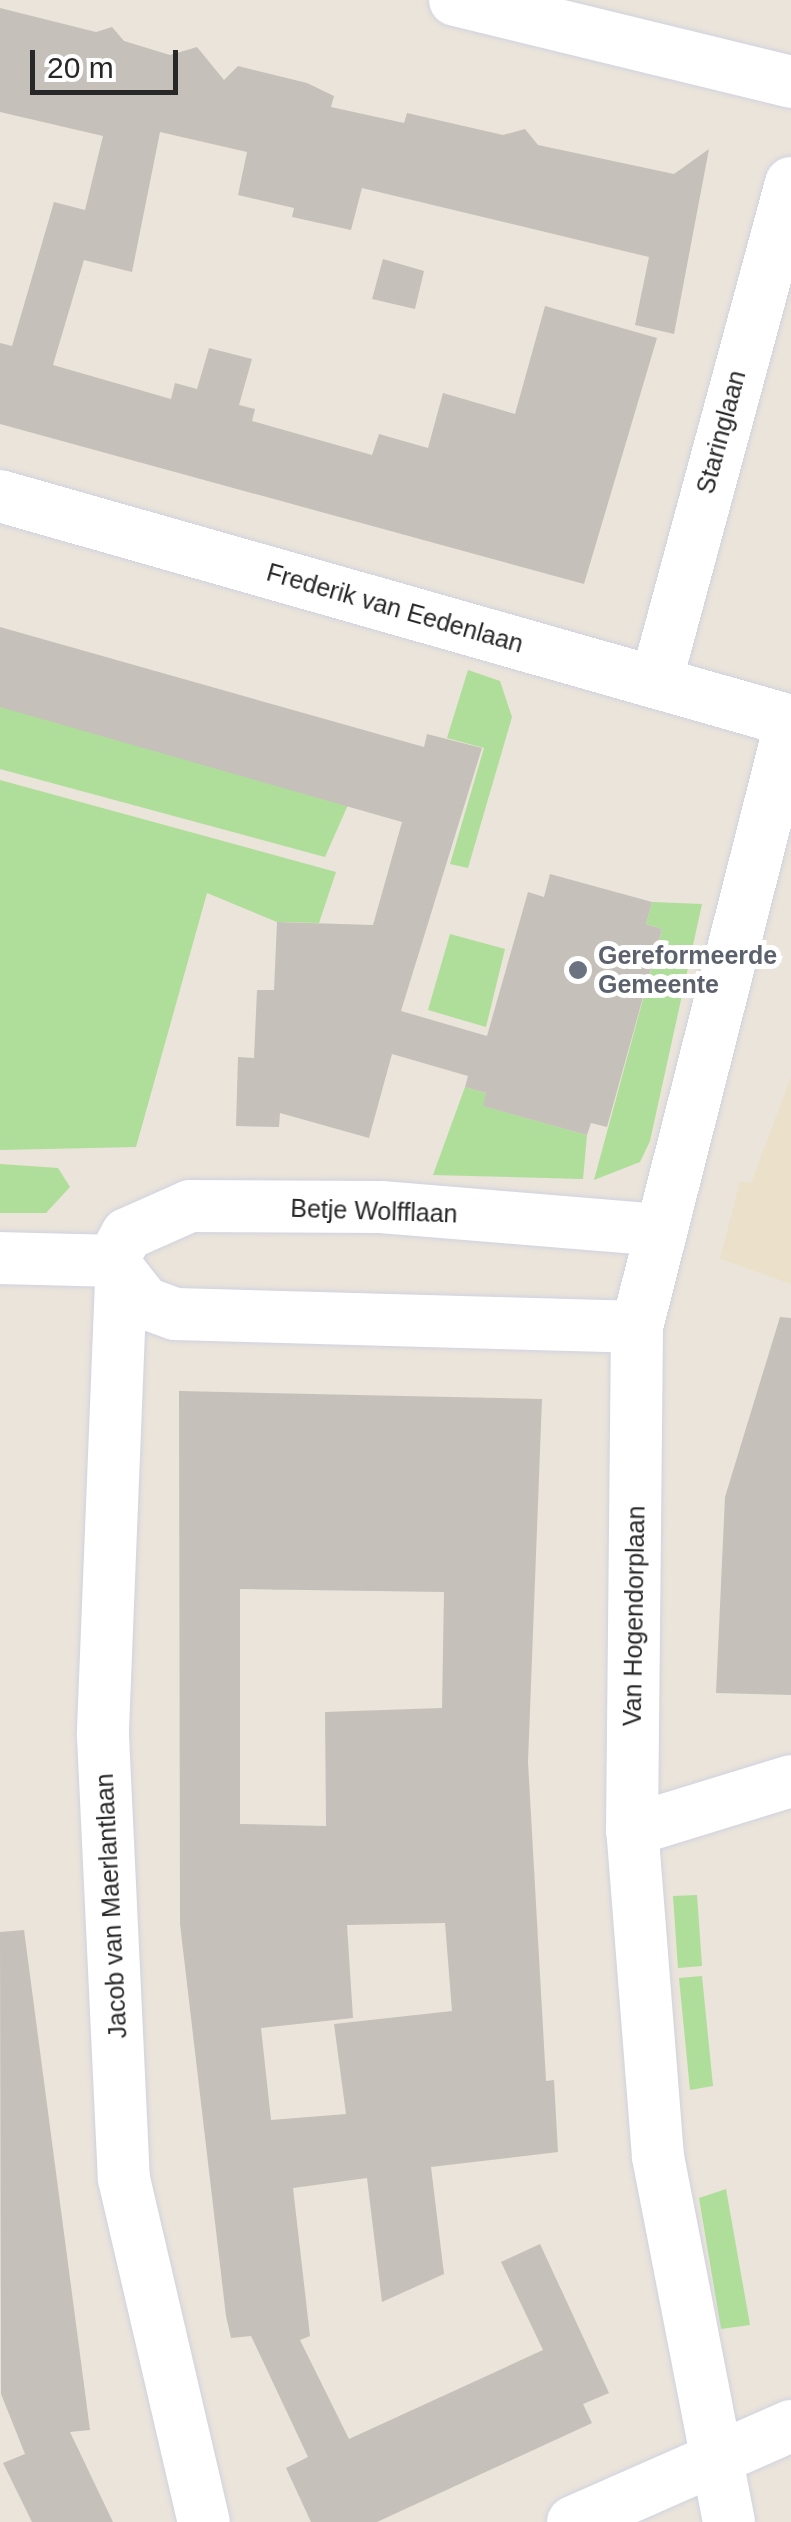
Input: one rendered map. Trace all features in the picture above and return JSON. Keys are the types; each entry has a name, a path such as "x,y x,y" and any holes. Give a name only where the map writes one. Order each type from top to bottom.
{"street":[{"path":"456,0 791,82"},
{"name":"Staringlaan","path":"656,682 791,184"},
{"name":"Frederik van Eedenlaan","path":"0,496 791,721"},
{"name":"Van Hogendorplaan","path":"729,2522 658,2157 632,1830 637,1327 791,721"},
{"name":"Betje Wolfflaan","path":"117,1271 127,1234 190,1206 381,1208 659,1230"},
{"path":"0,1258 117,1271 145,1303 175,1314 637,1327"},
{"name":"Jacob van Maerlantlaan","path":"117,1271 104,1736 124,2179 204,2522"},
{"path":"632,1830 791,1780"},
{"path":"572,2522 791,2426"}],"shaded area":[{"path":"791,1077 791,1284 720,1259 740,1181 751,1183"}],"green space":[{"path":"468,670 500,681 512,717 468,868 450,864 484,748 447,738"},
{"path":"0,706 378,737 325,857 0,769"},
{"path":"0,780 336,872 319,923 277,922 207,893 136,1147 0,1150"},
{"path":"652,902 702,904 650,1141 640,1162 594,1180 662,929 646,924"},
{"path":"450,934 505,949 486,1027 428,1010"},
{"path":"465,1087 486,1093 484,1106 587,1135 583,1179 433,1175"},
{"path":"0,1164 58,1168 70,1187 46,1213 0,1213"},
{"path":"697,1895 702,1966 678,1968 673,1896"},
{"path":"702,1976 713,2086 690,2090 679,1978"},
{"path":"726,2189 750,2325 721,2329 699,2198"}],"building":[{"path":"0,8 96,32 112,27 124,41 170,55 197,47 224,80 238,66 307,83 334,96 331,107 404,123 407,113 503,135 525,129 538,145 674,174 709,149 674,334 635,325 649,257 362,188 351,230 292,217 294,208 238,195 247,152 160,132 132,272 84,260 53,365 171,399 175,383 197,389 209,348 252,359 239,405 255,409 252,421 372,455 379,434 428,448 443,393 515,414 545,306 657,338 584,584 0,424 0,343 12,346 54,202 85,210 103,136 0,112"},
{"path":"383,259 424,271 415,309 372,299"},
{"path":"0,627 424,747 427,734 482,748 401,1011 487,1036 528,892 544,897 550,874 652,902 646,924 662,929 607,1127 591,1123 587,1135 483,1106 486,1093 465,1087 468,1076 392,1054 369,1138 280,1113 279,1127 236,1126 238,1057 254,1058 257,990 274,990 277,922 373,925 402,822 0,707"},
{"path":"780,1317 791,1318 791,1695 716,1693 725,1497"},
{"path":"179,1391 542,1399 528,1762 546,2081 554,2080 558,2152 431,2167 444,2274 382,2302 367,2178 293,2188 310,2336 300,2340 349,2439 543,2350 501,2262 540,2244 609,2393 583,2404 592,2423 377,2522 311,2522 286,2468 308,2457 251,2336 231,2338 226,2316 180,1924","holes":["240,1589 444,1592 442,1708 325,1712 326,1826 240,1824","445,1923 452,2011 334,2024 346,2114 271,2120 261,2028 353,2018 347,1925"]},
{"path":"24,1930 90,2430 70,2432 113,2522 32,2522 3,2463 25,2454 1,2394 0,1932"}],"place":[{"name":"Gereformeerde Gemeente","path":"578,970"}]}
